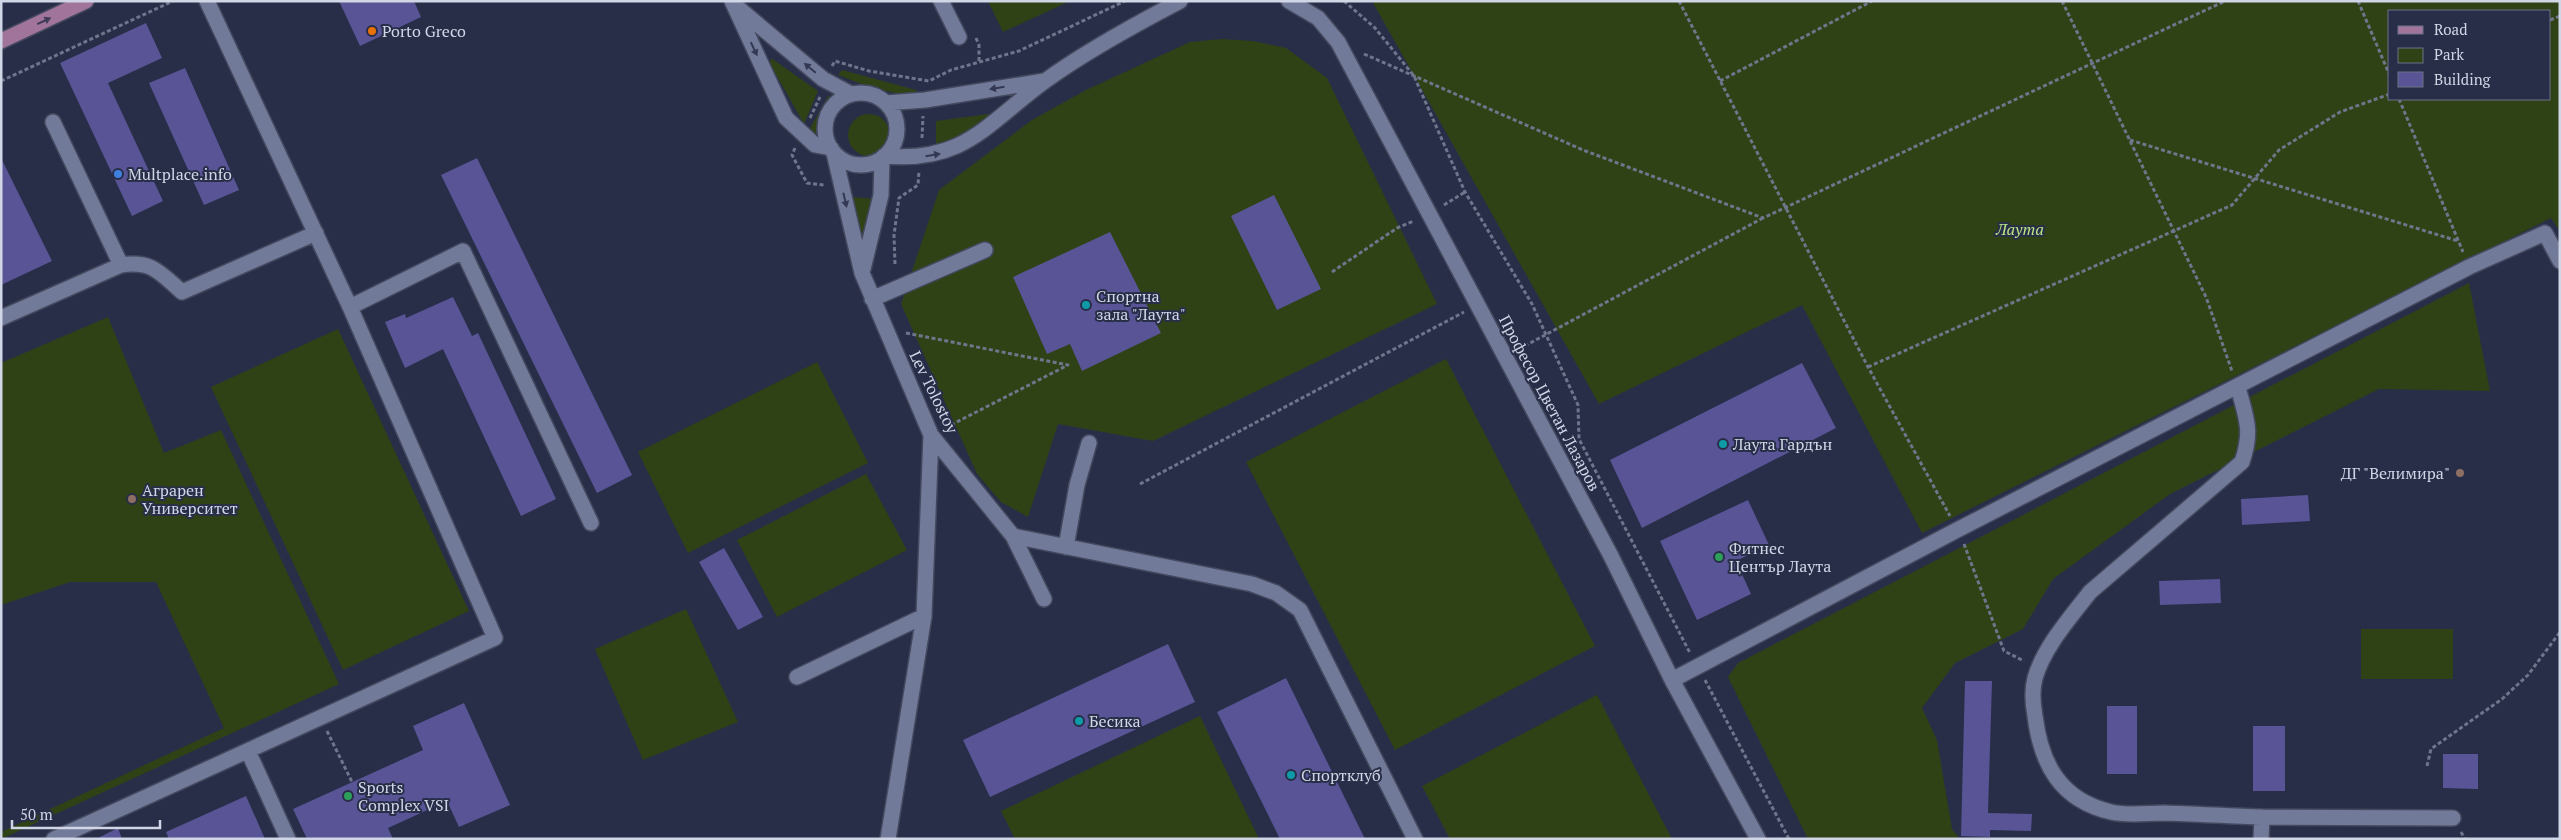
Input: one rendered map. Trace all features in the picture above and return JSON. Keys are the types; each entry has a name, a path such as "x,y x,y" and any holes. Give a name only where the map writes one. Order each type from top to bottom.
{"main road":[{"path":"1,41 86,1"}],"street":[{"path":"54,839 494,638 350,307 207,1"},
{"path":"941,1 959,37"},
{"path":"733,3 786,118 802,135 815,145 833,150 852,163 873,162 883,157 920,157 958,147 982,131 1046,80 1143,20 1180,1"},
{"name":"Професор Цветан Лазаров","path":"1290,1 1318,18 1338,42 1610,556 1672,680 1758,839"},
{"path":"733,3 823,79 851,94 870,94 886,103 892,111 897,130 895,140 883,157 881,195 862,273"},
{"path":"886,103 924,100 1046,80"},
{"path":"833,150 825,127 827,116 833,106 851,94"},
{"path":"53,122 121,266"},
{"name":"Lev Tolostoy","path":"833,150 862,273 931,435 1013,536 1044,599"},
{"path":"1,318 121,266 138,262 152,266 182,292 316,233"},
{"path":"1672,680 1957,530 2469,267 2546,233 2560,261"},
{"path":"872,299 985,250"},
{"path":"350,307 463,251 591,523"},
{"path":"2238,387 2249,429 2248,445 2242,462 2090,592 2071,616 2039,668 2034,680 2034,709 2038,740 2046,764 2059,783 2082,801 2112,812 2262,817 2453,818"},
{"path":"888,839 924,616 931,435"},
{"path":"1066,547 1077,485 1088,443"},
{"path":"1013,536 1252,584 1276,593 1300,610 1415,839"},
{"path":"798,677 924,616"},
{"path":"248,751 288,839"},
{"path":"2261,839 2262,817"}],"path":[{"path":"1,81 173,1"},
{"path":"842,188 807,183 792,155 822,92 823,79 835,61 869,71 929,81 950,70 1019,51 1125,1"},
{"path":"1344,1 1375,28 1414,76 1465,192 1532,304 1578,405 1579,439 1789,839"},
{"path":"1679,1 1868,367 1957,530 1977,575 2004,651 2039,668"},
{"path":"1720,81 1872,1"},
{"path":"2062,1 2206,298 2238,387"},
{"path":"1505,356 1763,218 2225,1"},
{"path":"2358,1 2388,71"},
{"path":"1338,42 1583,150 1763,218"},
{"path":"1868,367 2232,205 2279,150 2340,112 2388,95"},
{"path":"2399,100 2469,267"},
{"path":"2130,140 2458,241"},
{"path":"1332,272 1397,228 1430,213 1465,192"},
{"path":"881,195 900,198"},
{"path":"1140,484 1478,305"},
{"path":"885,329 1068,365 931,435"},
{"path":"2427,766 2431,749 2502,699 2528,675 2560,632"},
{"path":"321,717 352,782"}],"green space":[{"path":"988,1 1070,1 1003,32"},
{"name":"Лаута","path":"1372,1 2560,1 2560,232 2551,218 1922,533 1802,305 1599,404"},
{"path":"1222,39 1253,41 1286,48 1327,78 1437,304 1153,441 1058,424 1028,517 1001,502 977,474 901,304 939,190 1032,120 1086,90 1190,42"},
{"path":"771,58 818,91 804,124 770,64"},
{"path":"842,70 916,90 919,98 872,88 838,75"},
{"path":"828,96 835,99 824,115 820,136 809,130"},
{"path":"873,114 881,117 887,123 890,135 887,147 881,153 865,156 857,153 851,147 848,131 851,123 857,117"},
{"path":"989,114 990,118 936,149 936,121"},
{"path":"853,197 875,199 863,233 859,233"},
{"path":"2469,283 2490,391 2379,389 2170,494 2053,579 2023,629 1955,663 1922,708 1937,740 1952,829 1960,839 1808,839 1728,677 1738,663"},
{"path":"108,317 164,453 221,430 339,684 1,839 1,832 224,728 156,582 70,582 1,605 1,363"},
{"path":"338,329 469,611 343,670 211,387"},
{"path":"1446,359 1595,646 1395,750 1246,462"},
{"path":"817,362 868,463 688,553 638,452"},
{"path":"866,474 907,550 777,617 737,540"},
{"path":"686,609 738,722 643,760 595,649"},
{"path":"2361,629 2453,629 2453,679 2361,679"},
{"path":"1597,695 1672,839 1450,839 1422,786"},
{"path":"1200,716 1259,839 1015,839 1001,811"}],"building":[{"name":"Porto Greco","path":"339,1 414,1 421,17 360,46"},
{"path":"146,23 162,58 108,83 163,201 132,216 60,63"},
{"path":"185,68 239,190 204,205 149,83"},
{"path":"1,158 52,261 1,285"},
{"path":"477,158 632,475 597,493 441,175"},
{"path":"1274,195 1321,289 1277,310 1231,216"},
{"name":"Спортна зала \"Лаута\"","path":"1110,232 1161,333 1082,371 1070,344 1047,354 1013,277"},
{"path":"453,297 472,336 478,333 556,499 521,516 443,349 405,368 385,322 405,314 406,318"},
{"name":"Лаута Гардън","path":"1802,363 1836,428 1642,528 1610,460"},
{"path":"2308,495 2310,521 2242,525 2241,499"},
{"path":"1748,500 1769,545 1736,561 1751,594 1697,620 1660,541"},
{"path":"724,548 763,617 738,630 699,562"},
{"path":"2220,579 2221,603 2160,605 2159,581"},
{"name":"Бесика","path":"1168,644 1195,702 990,797 963,740"},
{"name":"Спортклуб","path":"1286,678 1365,839 1280,839 1217,712"},
{"path":"1965,681 1992,681 1988,813 2032,814 2031,831 1990,830 1990,837 1961,836"},
{"path":"464,703 510,805 459,827 447,801 388,828 393,839 307,839 293,809 423,750 413,726"},
{"path":"2107,706 2137,706 2137,774 2107,774"},
{"path":"2253,726 2285,726 2285,791 2253,791"},
{"path":"2443,754 2478,754 2478,789 2443,788"},
{"path":"246,796 265,839 169,839 166,832"},
{"path":"118,828 122,839 96,839"}],"place":[{"name":"Porto Greco","path":"372,31"},
{"name":"Multplace.info","path":"118,174"},
{"name":"Спортна зала \"Лаута\"","path":"1086,305"},
{"name":"Лаута Гардън","path":"1723,444"},
{"name":"ДГ \"Велимира\"","path":"2460,473"},
{"name":"Аграрен Университет","path":"132,499"},
{"name":"Фитнес Център Лаута","path":"1719,557"},
{"name":"Бесика","path":"1079,721"},
{"name":"Спортклуб","path":"1291,775"},
{"name":"Sports Complex VSI","path":"348,796"}]}
